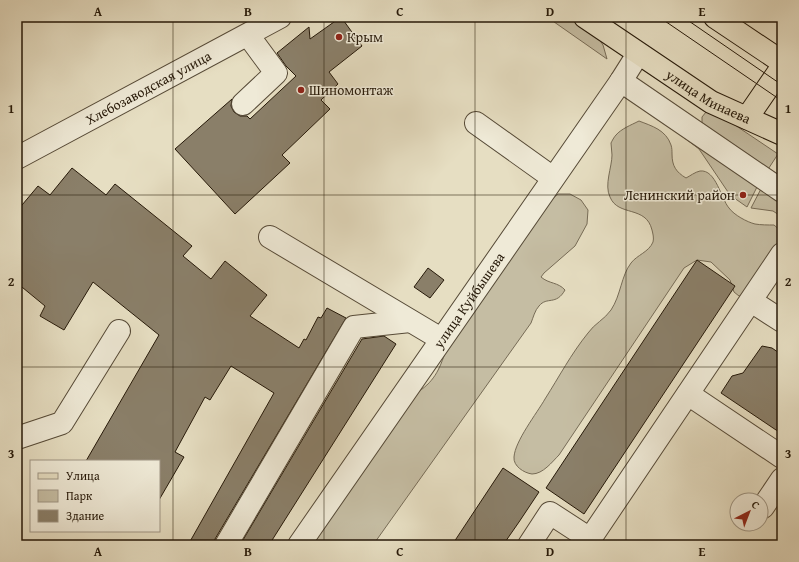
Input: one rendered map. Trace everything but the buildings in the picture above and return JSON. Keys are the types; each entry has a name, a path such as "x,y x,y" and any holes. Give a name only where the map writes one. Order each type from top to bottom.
{"main road":[{"name":"улица Минаева","path":"584,17 711,102 782,134"},
{"path":"715,17 782,62"},
{"path":"747,118 782,67"}],"street":[{"name":"Хлебозаводская улица","path":"17,158 280,17"},
{"path":"243,104 276,73 248,35"},
{"name":"улица Куйбышева","path":"299,545 621,81 638,54"},
{"path":"621,81 782,191"},
{"path":"476,123 553,178"},
{"path":"270,237 441,340"},
{"path":"529,545 550,513 590,539 782,254"},
{"path":"751,301 782,321"},
{"path":"226,545 354,327 410,321"},
{"path":"17,438 62,423 118,331"},
{"path":"688,394 782,457"},
{"path":"769,498 782,479"}],"green space":[{"path":"547,17 570,17 595,33 603,45 607,59"},
{"path":"649,111 759,183 747,207 730,195 699,149"},
{"path":"706,112 717,113 778,154 765,174 702,125 702,117"},
{"path":"639,121 658,129 666,136 671,146 675,168 686,178 700,171 706,172 714,179 726,204 734,213 755,224 774,225 779,229 780,238 745,295 739,296 734,292 730,280 711,262 697,260 684,268 559,455 544,470 532,474 523,471 517,466 514,460 515,450 522,435 576,349 590,330 611,310 617,298 625,274 631,263 646,251 653,242 653,233 649,222 638,214 619,207 614,203 608,192 608,182 612,160 611,143 615,136 626,127"},
{"path":"763,185 782,198 782,217 773,211 751,208"},
{"path":"558,194 570,194 581,200 588,210 587,224 575,246 541,277 562,287 565,290 562,295 558,298 542,303 538,308 531,323 373,545 308,545 415,394 422,390 435,375 446,350 542,207"}],"tram line":[{"path":"659,17 782,101"},
{"path":"683,17 782,85"}],"place":[{"name":"Крым","path":"339,37"},
{"name":"Шиномонтаж","path":"301,90"},
{"name":"Ленинский район","path":"743,195"}]}
